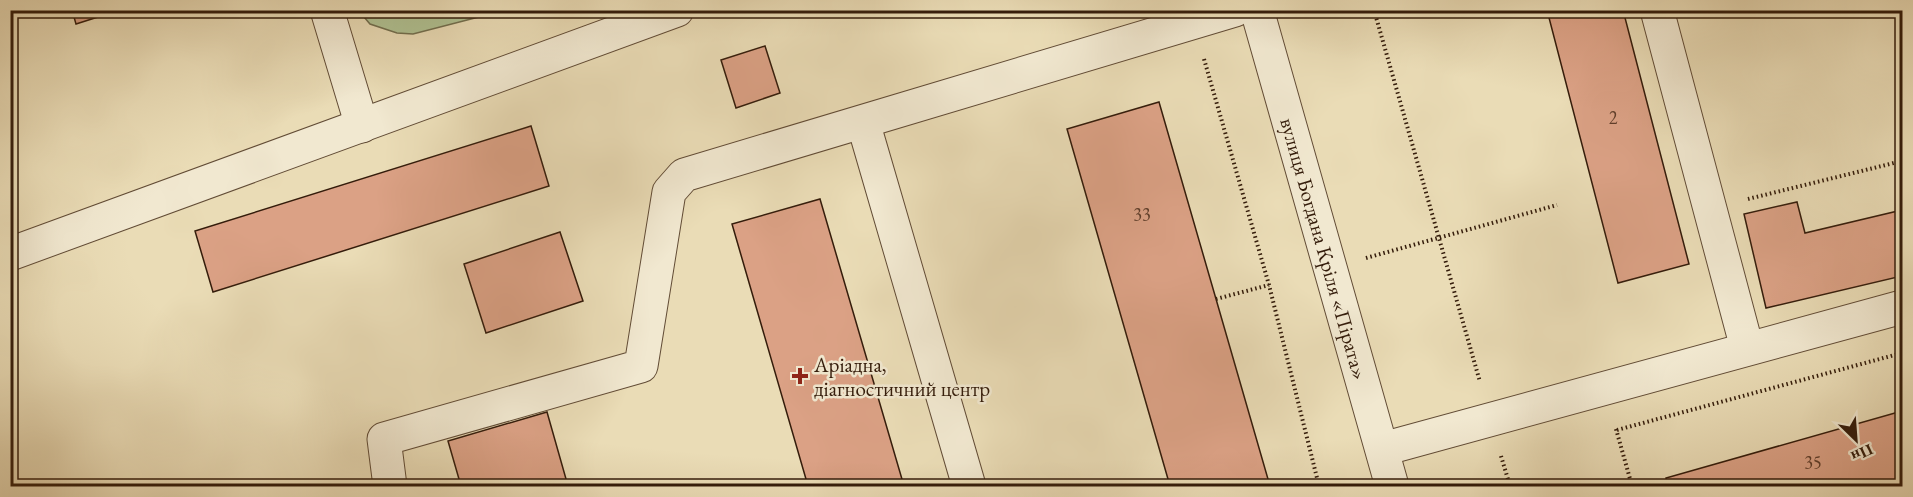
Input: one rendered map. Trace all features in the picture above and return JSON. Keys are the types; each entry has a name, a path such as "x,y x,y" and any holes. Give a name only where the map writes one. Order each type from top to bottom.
{"street":[{"path":"327,10 362,126"},
{"path":"10,254 677,10"},
{"path":"390,486 384,439 642,366 669,192 684,175 1235,10"},
{"name":"вулиця Богдана Кріля «Пірата»","path":"1257,10 1392,486"},
{"path":"1657,10 1747,348"},
{"path":"863,122 969,486"},
{"path":"1383,449 1902,307"}],"path":[{"path":"1374,10 1491,419"},
{"path":"1193,23 1269,285 1318,486"},
{"path":"1737,202 1902,161"},
{"path":"1331,267 1557,205"},
{"path":"1216,299 1269,285"},
{"path":"1617,430 1902,353"},
{"path":"1604,388 1632,486"}],"green space":[{"path":"359,11 502,11 413,34 397,33 370,24"}],"building":[{"path":"72,10 120,10 76,24"},
{"path":"1547,10 1623,10 1689,264 1618,283"},
{"path":"765,46 780,93 736,108 721,60"},
{"path":"1159,102 1270,486 1170,486 1067,129"},
{"path":"531,126 549,186 213,292 195,231"},
{"path":"820,199 904,486 808,486 732,224"},
{"path":"1797,202 1805,233 1902,210 1902,276 1766,308 1744,214"},
{"path":"560,232 583,301 486,333 464,264"},
{"path":"1902,411 1902,480 1878,486 1668,486 1666,478"},
{"path":"547,412 568,486 461,486 448,441"}],"place":[{"name":"Аріадна, діагностичний центр","path":"800,376"}]}
